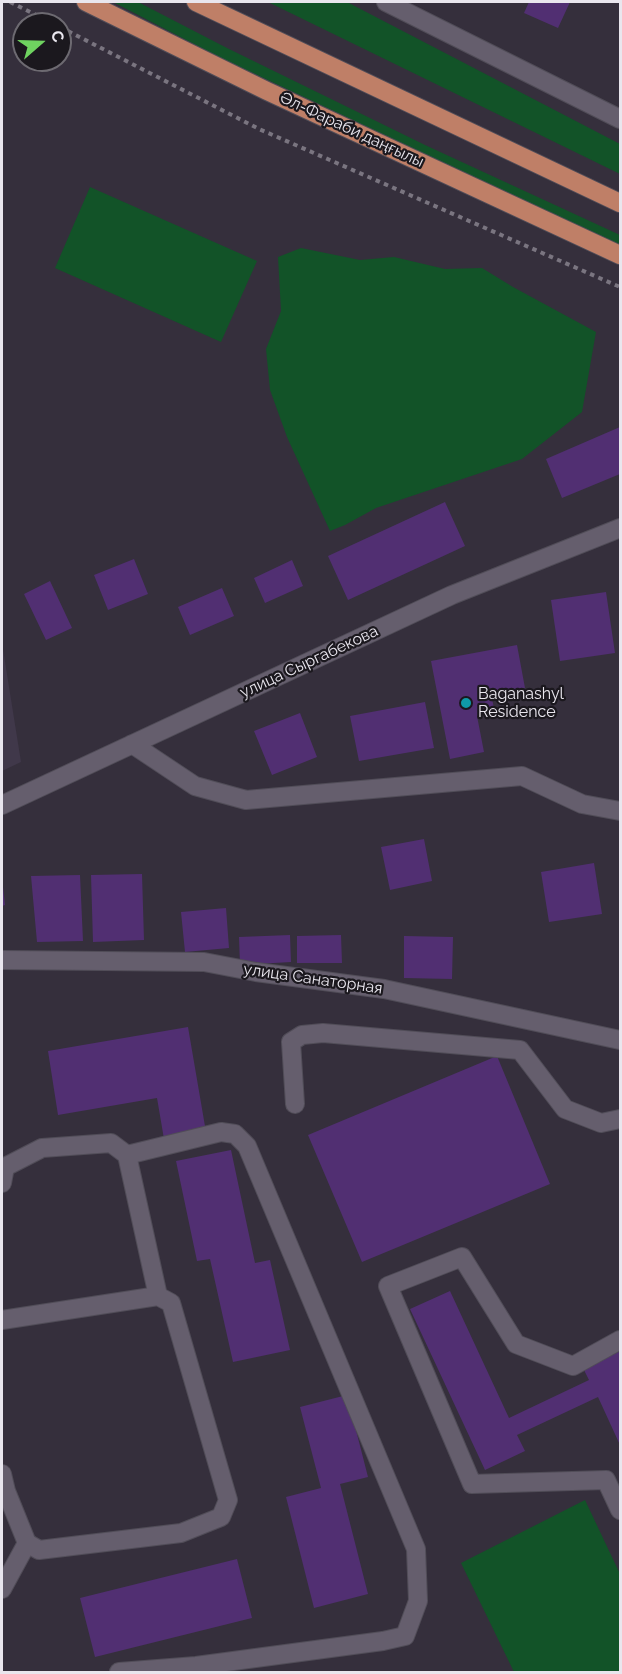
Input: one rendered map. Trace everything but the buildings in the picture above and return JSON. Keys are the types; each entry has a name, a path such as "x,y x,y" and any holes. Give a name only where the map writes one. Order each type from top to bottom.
{"main road":[{"name":"Әл-Фараби даңғылы","path":"86,2 278,96 621,255"},
{"path":"196,2 621,203"}],"street":[{"path":"386,2 621,119"},
{"name":"улица Сыргабекова","path":"2,805 452,595 621,528"},
{"path":"132,744 195,786 246,800 522,776 582,804 621,811"},
{"name":"улица Санаторная","path":"2,960 204,962 256,972 384,989 621,1040"},
{"path":"295,1104 291,1042 302,1035 323,1033 520,1050 565,1109 601,1123 621,1119"},
{"path":"119,1672 196,1666 383,1641 405,1636 418,1601 416,1549 247,1146 235,1134 221,1132 127,1155"},
{"path":"2,1183 5,1167 42,1148 111,1143 127,1155 158,1296"},
{"path":"621,1340 573,1366 516,1344 462,1257 388,1286 472,1484 606,1480 621,1510"},
{"path":"2,1320 158,1296 171,1303 228,1500 221,1517 181,1533 39,1550 27,1543 6,1491 2,1474"},
{"path":"2,1589 27,1543"}],"path":[{"path":"10,2 30,12"},
{"path":"72,33 259,129 621,287"}],"shaded area":[{"path":"2,643 21,762 2,771"}],"green space":[{"path":"113,2 138,2 425,145 620,235 620,246 221,58"},
{"path":"268,2 347,2 620,144 620,174"},
{"path":"90,187 257,261 221,342 55,268"},
{"path":"301,248 360,260 394,257 445,269 482,268 596,332 582,412 522,459 376,508 330,531 287,437 270,390 266,349 281,311 278,257"},
{"path":"585,1500 620,1574 620,1672 514,1672 461,1563"}],"place":[{"name":"Baganashyl Residence","path":"466,703"}]}
